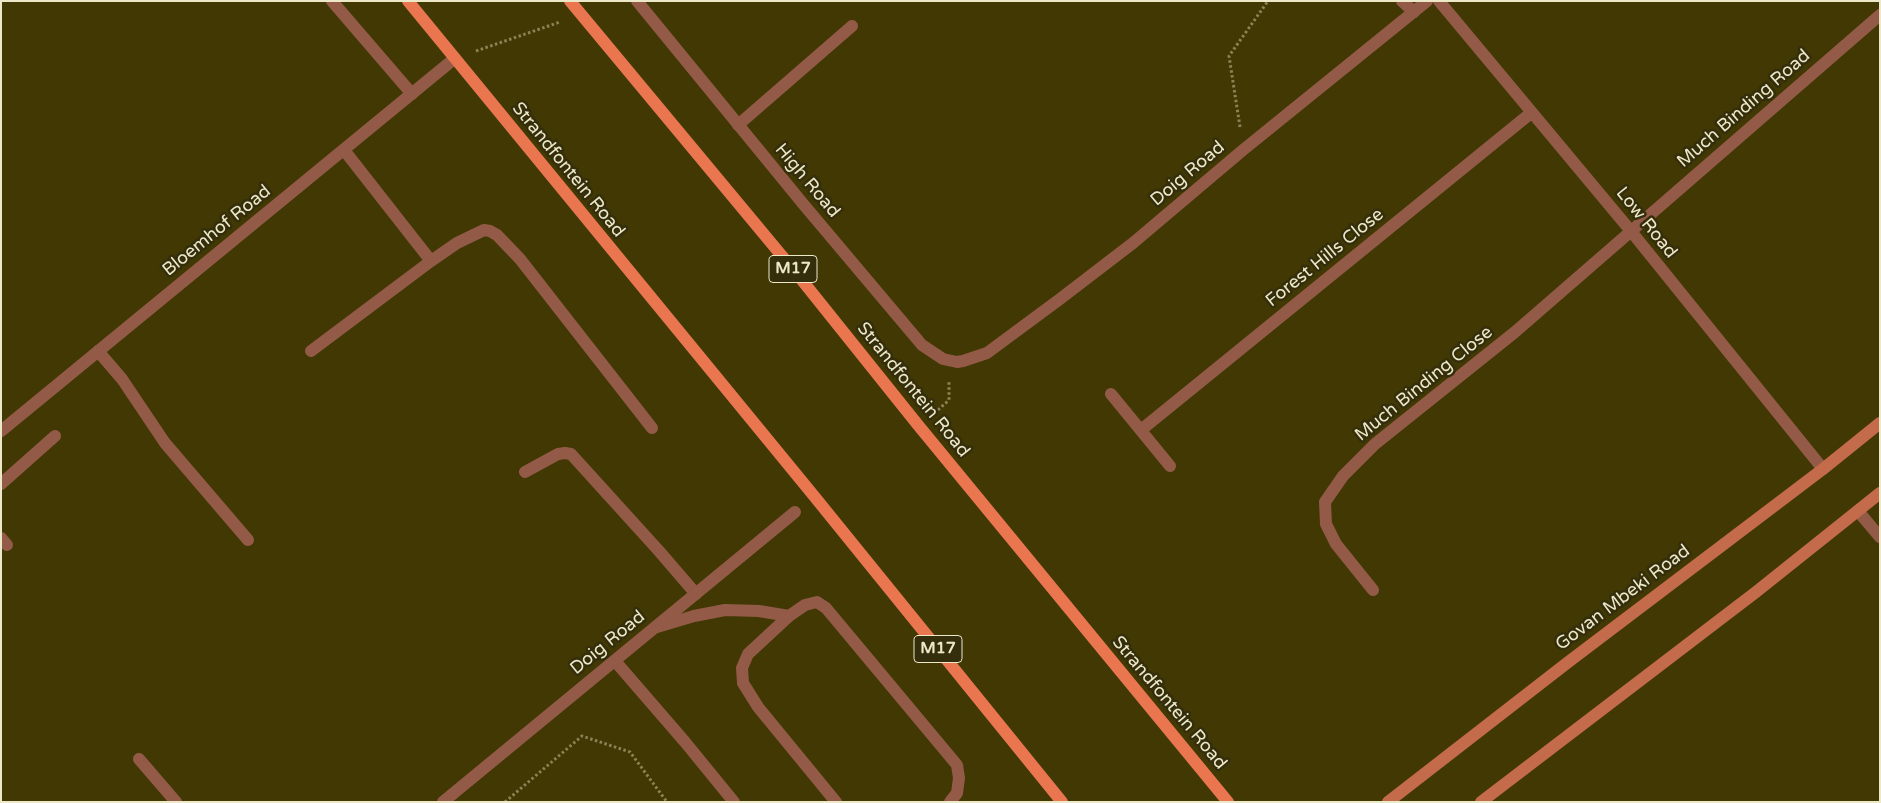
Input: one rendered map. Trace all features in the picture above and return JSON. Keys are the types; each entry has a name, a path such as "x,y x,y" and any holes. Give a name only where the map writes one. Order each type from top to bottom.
{"main road":[{"name":"Strandfontein Road","path":"408,1 1062,802"},
{"name":"Strandfontein Road","path":"570,1 797,274 918,425 1228,802"},
{"name":"Govan Mbeki Road","path":"1388,802 1606,633 1823,469 1880,423"},
{"path":"1481,802 1756,592 1880,493"}],"street":[{"path":"332,1 412,94"},
{"name":"High Road","path":"637,1 922,345 949,362"},
{"path":"1402,1 1414,12"},
{"name":"Doig Road","path":"949,362 963,361 987,353 1133,244 1244,150 1427,1"},
{"name":"Low Road","path":"1439,1 1630,230 1823,469"},
{"name":"Much Binding Road","path":"1630,230 1880,15"},
{"path":"738,125 852,26"},
{"name":"Bloemhof Road","path":"1,431 454,59"},
{"name":"Forest Hills Close","path":"1140,430 1531,113"},
{"path":"344,150 431,261"},
{"path":"311,352 457,243 484,230 490,231 497,235 520,259 652,428"},
{"name":"Much Binding Close","path":"1373,590 1336,544 1326,524 1325,502 1343,476 1375,444 1515,332 1630,230"},
{"path":"98,351 122,379 165,443 248,540"},
{"path":"1111,394 1170,466"},
{"path":"1,484 55,436"},
{"path":"526,472 558,454 564,452 571,454 696,594"},
{"path":"1858,510 1880,537"},
{"name":"Doig Road","path":"443,802 795,512"},
{"path":"836,802 758,707 743,683 742,668 748,654 790,616 805,605 817,602 826,608 956,765 960,778 956,793 950,802"},
{"path":"657,626 725,610 759,611 790,616"},
{"path":"614,661 686,742 734,802"},
{"path":"139,759 176,802"}],"path":[{"path":"1244,150 1229,56 1268,1"},
{"path":"454,59 581,15"},
{"path":"938,410 949,400 949,362"},
{"path":"505,802 582,736 630,752 667,802"}]}
